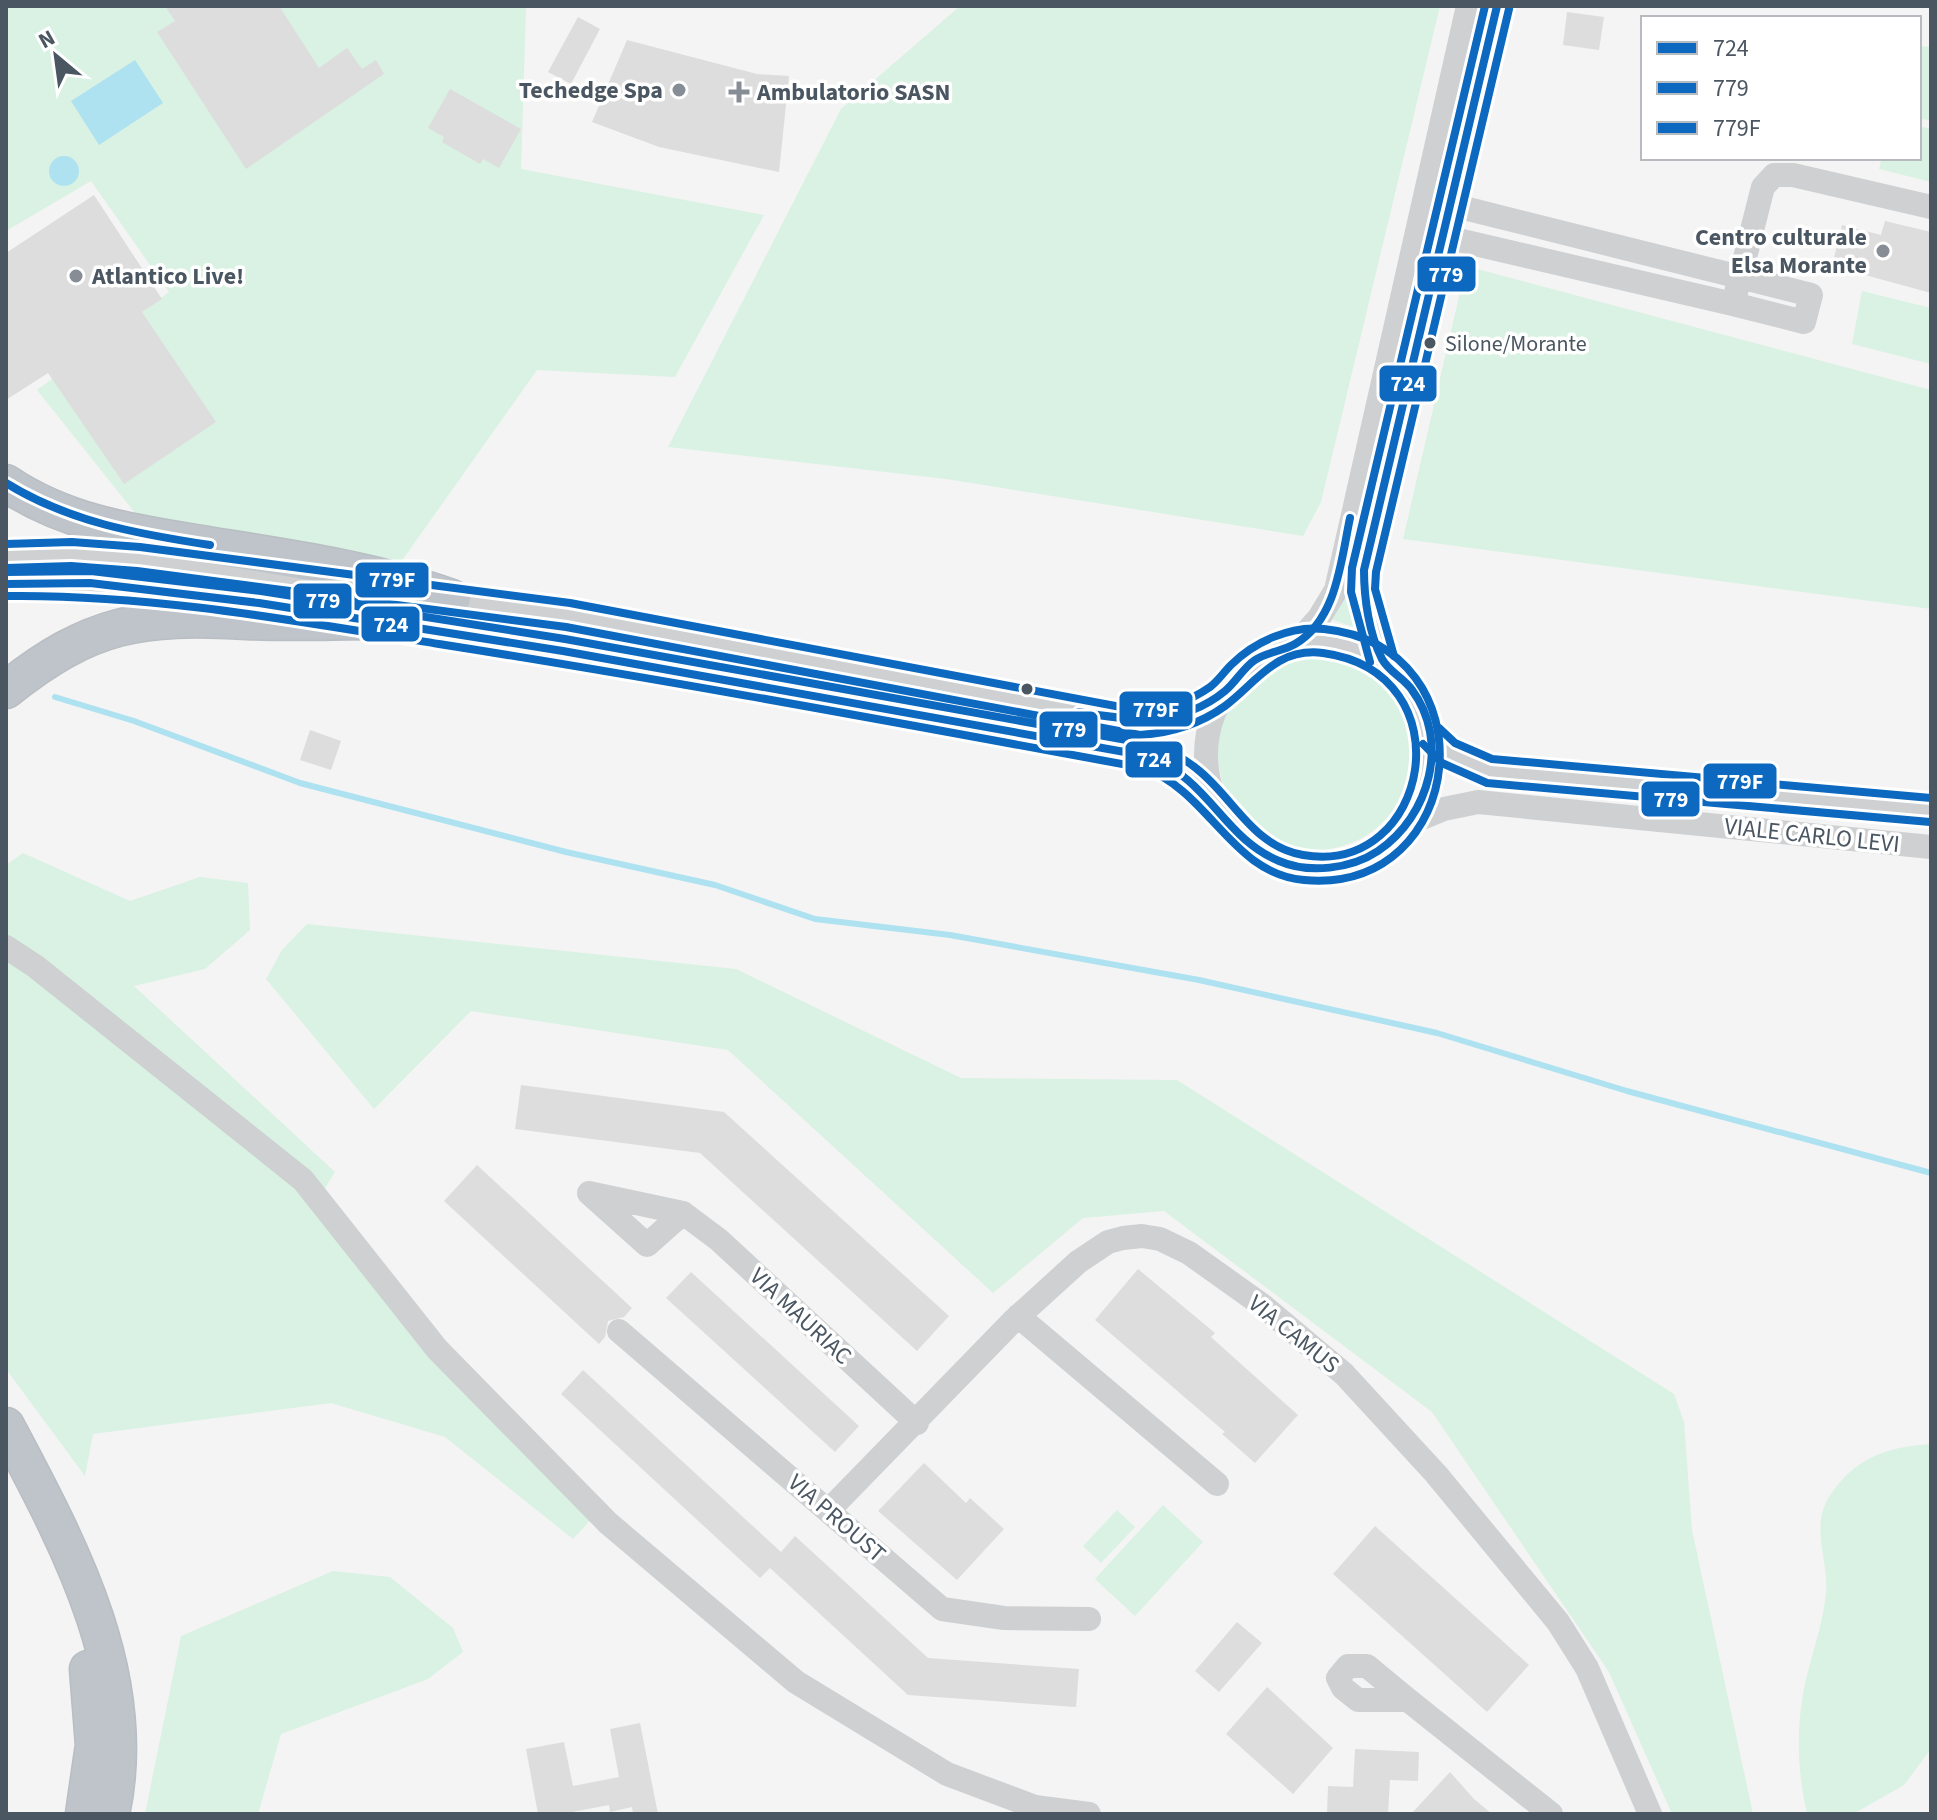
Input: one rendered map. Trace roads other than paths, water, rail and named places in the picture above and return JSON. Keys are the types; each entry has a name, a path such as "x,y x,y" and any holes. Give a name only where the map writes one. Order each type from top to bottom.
{"highway":[{"path":"6,483 44,504 120,531 374,574 452,598"},
{"path":"6,690 79,642 133,623 187,617 377,621"},
{"path":"6,1426 80,1579 107,1656 120,1724 111,1814"},
{"path":"6,1462 66,1601 87,1666 94,1745 84,1814"}],"street":[{"path":"1297,643 1319,618 1336,590 1468,6"},
{"path":"1382,659 1363,590 1364,570 1445,237 1497,6"},
{"path":"1733,304 1763,187 1774,175 1787,174 1931,207"},
{"path":"1445,237 1804,322 1811,295 1452,205"},
{"path":"6,556 71,554 138,559 452,598 639,628 1131,722 1163,721 1225,690 1256,660 1297,643 1323,641 1350,645 1382,659 1412,690 1424,712 1431,736 1432,767 1425,797 1410,823 1393,841 1352,864 1305,868 1260,853 1226,821 1214,800 1207,778 1207,733 1225,690"},
{"path":"6,584 112,585 377,621 563,651 1147,756 1183,769 1214,800"},
{"name":"VIALE CARLO LEVI","path":"1431,736 1448,753 1489,771 1931,810"},
{"name":"VIALE CARLO LEVI","path":"1410,823 1444,809 1478,802 1931,847"},
{"path":"6,947 47,975 303,1180 437,1349 608,1523 796,1682 947,1774 1035,1807 1089,1814"},
{"name":"VIA MAURIAC","path":"683,1213 719,1240 917,1423"},
{"name":"VIA CAMUS","path":"829,1510 1018,1316 1098,1248 1123,1238 1142,1236 1160,1239 1189,1253 1262,1305 1344,1374 1436,1474 1558,1622 1587,1668 1650,1814"},
{"path":"1018,1316 1217,1484"},
{"name":"VIA PROUST","path":"619,1331 942,1609 1004,1618 1089,1619"},
{"path":"1408,1700 1434,1717 1551,1814"}],"water":[{"path":"135,60 163,103 99,145 71,101"},
{"path":"64,156 75,160 79,171 75,182 64,186 53,182 49,171 53,160"}],"waterway":[{"path":"55,697 134,721 300,783 566,852 715,885 815,919 950,935 1199,980 1437,1033 1627,1091 1931,1173"}],"place":[{"name":"Techedge Spa","path":"679,90"},
{"name":"Ambulatorio SASN","path":"739,92"},
{"name":"Centro culturale Elsa Morante","path":"1883,251"},
{"name":"Atlantico Live!","path":"76,276"},
{"name":"Silone/Morante","path":"1430,343"}]}
